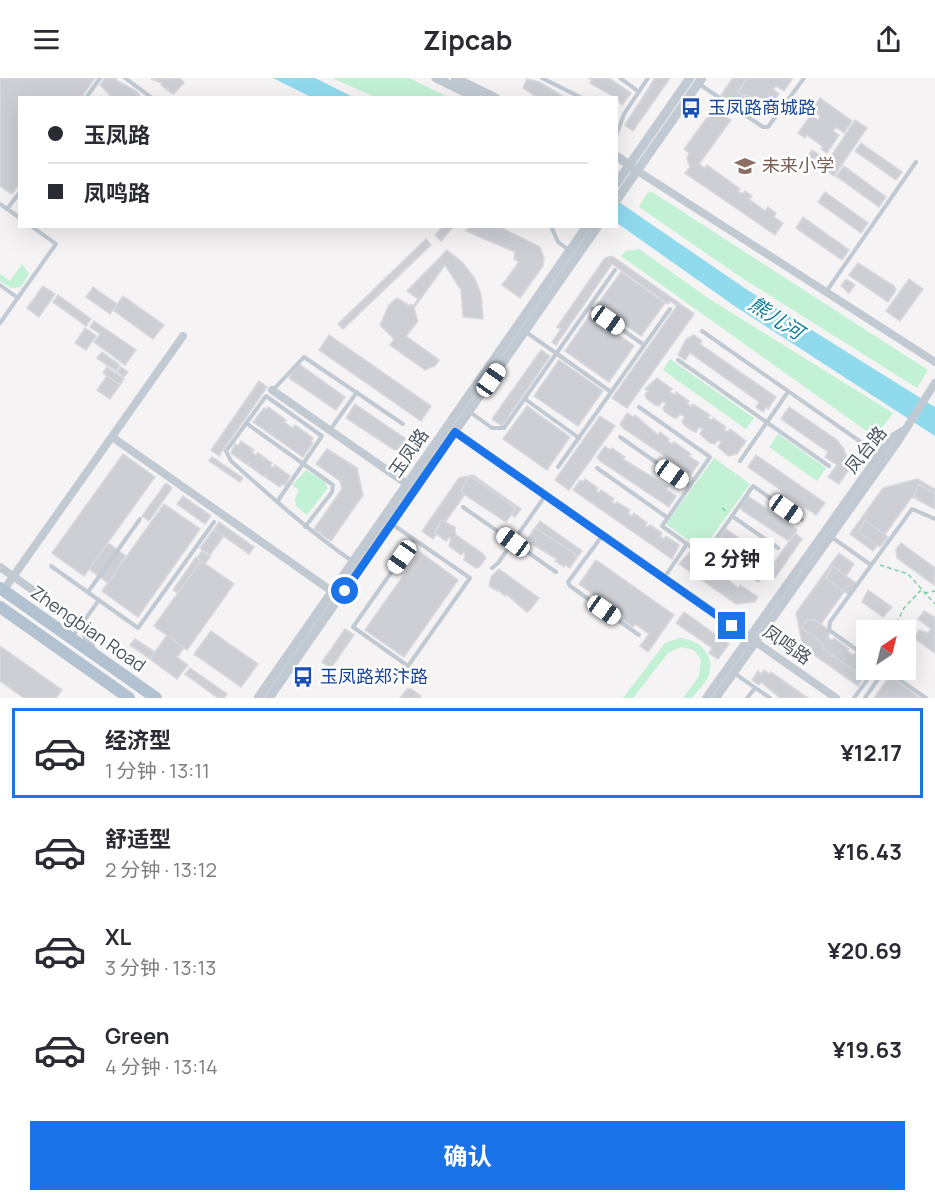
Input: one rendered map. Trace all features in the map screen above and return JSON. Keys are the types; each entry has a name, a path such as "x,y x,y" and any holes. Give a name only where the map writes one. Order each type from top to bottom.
{"main road":[{"name":"Zhengbian Road","path":"2,590 156,698"},
{"name":"Zhengbian Road","path":"0,607 129,698"}],"street":[{"path":"436,78 473,96"},
{"path":"455,78 492,96"},
{"path":"620,185 697,80"},
{"path":"618,157 935,362"},
{"path":"618,163 634,168"},
{"name":"玉凤路","path":"258,698 586,228"},
{"name":"玉凤路","path":"269,698 597,228"},
{"path":"2,590 183,336"},
{"path":"903,430 935,383"},
{"path":"272,390 407,484"},
{"name":"凤台路","path":"716,698 734,673 752,640 879,455 891,438 903,430"},
{"name":"凤台路","path":"706,698 831,536 897,443 903,430"},
{"name":"凤鸣路","path":"455,432 836,698"},
{"path":"112,436 333,592"},
{"path":"0,567 81,624 94,655"}],"lane":[{"path":"87,96 100,78"},
{"path":"125,78 149,96"},
{"path":"542,78 578,96"},
{"path":"620,78 639,92"},
{"path":"618,131 623,117 648,78"},
{"path":"697,80 763,127 768,128 804,78"},
{"path":"618,115 623,117"},
{"path":"825,292 916,162"},
{"path":"7,209 18,195"},
{"path":"0,204 18,217"},
{"path":"0,323 56,244 34,228"},
{"path":"553,228 558,242 570,251"},
{"path":"469,412 492,428 504,428 615,270"},
{"path":"0,285 18,298"},
{"path":"590,307 644,345"},
{"path":"558,467 670,309"},
{"path":"525,331 611,392"},
{"path":"702,331 879,455"},
{"path":"272,390 304,357 403,424"},
{"path":"678,360 829,466"},
{"path":"330,430 357,392"},
{"path":"740,461 788,392"},
{"path":"277,502 322,436 266,396 226,451 227,456 277,502 305,527 354,562"},
{"path":"525,399 579,438"},
{"path":"639,406 710,457 662,526 704,556 753,486 802,520"},
{"path":"246,423 328,480 333,488 305,527"},
{"path":"620,437 690,486"},
{"path":"597,468 668,518"},
{"path":"492,568 546,495"},
{"path":"463,507 556,572"},
{"path":"856,649 828,630 830,622 912,509 935,519"},
{"path":"732,516 778,548"},
{"path":"88,592 140,519"},
{"path":"51,566 138,628 213,522"},
{"path":"392,524 470,578 408,666 353,627 414,540"},
{"path":"602,535 568,582 570,586 639,635"},
{"path":"831,536 872,563"},
{"path":"664,578 687,544"},
{"path":"711,547 758,580"},
{"path":"71,638 99,600"},
{"path":"734,673 770,698"},
{"path":"854,698 867,680"},
{"path":"865,698 877,680"},
{"path":"901,680 926,698"},
{"path":"747,698 755,688"}],"path":[{"path":"872,563 908,574 935,604"},
{"path":"898,620 904,608 922,589"},
{"path":"923,593 935,591"}],"green space":[{"path":"332,78 409,78 446,96 373,96"},
{"path":"652,192 928,370 917,388 739,276 639,207 647,193"},
{"path":"639,249 711,300 893,413 881,429 872,435 621,256 626,251"},
{"path":"22,264 29,274 21,287 11,288 0,281 0,274 10,281"},
{"path":"670,359 754,418 746,429 663,370"},
{"path":"778,434 826,468 817,481 769,447"},
{"path":"714,458 750,484 702,550 666,524"},
{"path":"306,470 324,481 328,488 307,515 296,506 295,499 299,490 292,485"},
{"path":"679,638 699,645 708,654 710,660 708,678 692,698 683,698 699,676 701,660 694,650 681,647 668,653 633,698 623,698 665,643"}],"water":[{"path":"273,78 315,78 351,96 309,96"},
{"name":"熊儿河","path":"618,201 749,291 935,407 935,436 733,305 618,224"}],"building":[{"path":"0,78 95,78 82,96 18,96 18,186 12,194 0,186"},
{"path":"105,78 117,78 116,80 136,91 140,96 111,96 100,85"},
{"path":"180,78 184,83 173,94 167,90 169,88 166,89 161,85 162,83 151,79"},
{"path":"588,78 609,78 631,93 622,105 618,96 613,96 590,83 592,80"},
{"path":"655,78 670,78 633,131 625,125"},
{"path":"733,78 766,78 744,110 721,95"},
{"path":"747,78 792,79 784,91 776,86 773,89 779,94 766,112 761,108 763,105 746,94 745,96 738,92"},
{"path":"527,79 539,82 563,96 535,96 523,88"},
{"path":"820,98 852,121 844,133 836,127 833,131 839,135 827,153 807,135 805,138 798,133 811,115 818,120 820,116 812,110"},
{"path":"714,108 731,120 699,164 705,168 707,165 740,189 738,192 742,194 745,191 752,196 749,199 765,211 768,207 776,213 774,217 783,223 775,235 685,173 690,167 687,159 689,153 684,149"},
{"path":"855,120 867,128 834,176 807,157 812,150 828,161"},
{"path":"861,143 902,172 896,180 855,151"},
{"path":"844,166 886,197 879,207 836,176"},
{"path":"825,192 868,223 861,233 818,202"},
{"path":"803,217 849,250 842,260 796,228"},
{"path":"441,228 452,228 441,241 435,235"},
{"path":"469,228 502,228 540,247 544,258 543,266 520,298 502,285 519,262 514,259 515,252 466,231"},
{"path":"426,239 431,245 343,329 338,324"},
{"path":"447,250 463,263 475,279 481,294 483,319 463,317 461,290 445,265 414,308 418,321 406,336 439,360 435,366 425,370 390,345 394,339 380,325 389,305 397,298 408,305 414,305 418,299 407,291"},
{"path":"612,256 679,303 677,306 670,301 668,304 612,264 556,345 552,342 561,329 557,327 605,258"},
{"path":"858,263 894,286 896,290 888,302 849,275"},
{"path":"621,272 665,303 641,336 597,305"},
{"path":"846,279 855,285 849,293 841,286"},
{"path":"909,279 923,289 900,321 886,311"},
{"path":"43,286 55,294 39,317 27,308"},
{"path":"93,287 117,304 110,314 86,297"},
{"path":"58,295 91,319 86,326 53,302"},
{"path":"123,296 164,325 153,339 113,310"},
{"path":"679,303 694,314 627,408 612,398"},
{"path":"590,315 634,346 609,382 565,351"},
{"path":"94,321 136,350 125,365 94,342 100,334 90,327"},
{"path":"85,328 96,336 86,350 75,343"},
{"path":"329,335 431,406 421,421 319,350"},
{"path":"694,335 702,341 700,344 776,397 768,409 766,407 763,412 756,407 759,402 690,353 685,360 678,355 686,339"},
{"path":"541,350 550,356 502,426 492,419"},
{"path":"102,352 120,365 116,371 97,358"},
{"path":"559,360 603,391 578,426 534,396"},
{"path":"299,364 345,397 336,410 289,378"},
{"path":"107,367 124,379 120,385 103,373"},
{"path":"121,367 128,372 124,377 117,372"},
{"path":"107,376 120,385 110,399 97,390"},
{"path":"657,378 672,389 670,392 675,395 676,392 689,401 687,403 691,407 693,404 710,415 708,418 711,420 713,418 726,427 724,430 728,432 730,429 746,441 737,454 728,456 718,447 721,442 718,440 715,444 710,443 700,434 703,429 699,427 696,432 691,430 682,421 685,417 680,414 674,418 665,412 663,408 666,404 663,401 659,406 647,399 645,395 648,391 645,389"},
{"path":"259,381 267,387 219,456 211,450"},
{"path":"355,404 409,441 397,450 393,449 346,418"},
{"path":"527,406 570,437 547,470 503,439"},
{"path":"268,407 286,420 284,422 293,428 295,425 313,438 311,441 313,443 303,457 253,422 264,408 266,410"},
{"path":"789,407 837,440 844,449 850,468 839,484 828,477 837,465 825,457 828,452 781,419"},
{"path":"627,413 633,417 635,415 658,435 660,432 672,444 674,442 691,454 689,456 699,463 691,474 623,428 620,424"},
{"path":"600,416 615,426 569,490 555,480"},
{"path":"241,441 254,450 252,453 256,455 258,453 272,463 270,465 273,468 275,465 290,476 285,486 282,484 280,487 265,477 267,475 263,476 248,465 249,463 246,464 231,453 235,444 238,446"},
{"path":"605,446 610,450 612,448 625,457 623,459 668,487 666,489 676,496 669,507 600,461 597,457"},
{"path":"327,449 357,468 363,495 331,541 314,529 342,489 340,481 316,464"},
{"path":"123,454 155,477 84,576 52,553"},
{"path":"756,455 825,503 816,515 748,467"},
{"path":"212,457 243,478 240,482 209,461"},
{"path":"473,475 521,509 515,517 471,486 433,539 422,531 459,478"},
{"path":"470,476 516,508 506,522 462,493 461,490"},
{"path":"585,479 598,488 596,491 599,493 601,490 614,499 612,502 615,504 617,502 630,510 628,513 632,516 634,513 647,523 645,526 650,525 662,533 660,536 664,539 666,536 679,545 672,559 573,490 580,480 583,482"},
{"path":"917,479 935,489 935,509 912,497 873,551 850,534 883,488"},
{"path":"166,483 172,488 149,521 142,516"},
{"path":"918,484 935,494 935,509 914,497"},
{"path":"183,496 211,516 205,524 177,504"},
{"path":"748,496 797,530 789,541 743,511 740,507"},
{"path":"164,504 200,529 138,617 102,591"},
{"path":"441,520 455,527 455,534 483,554 486,558 479,567 476,568 464,560 463,552 461,555 449,546 451,539 449,537 446,541 435,533"},
{"path":"865,520 888,537 880,547 859,532"},
{"path":"540,521 582,551 574,561 532,532"},
{"path":"219,522 254,547 249,554 214,529"},
{"path":"535,528 573,552 577,557 570,568 565,565 564,567 555,561 557,559 530,543 532,541 528,538"},
{"path":"214,529 224,536 210,555 200,548"},
{"path":"726,529 777,565 769,576 721,544 718,540"},
{"path":"795,533 802,539 775,578 770,574 777,565 774,563"},
{"path":"108,543 126,556 108,583 89,569"},
{"path":"901,543 935,568 934,585 897,558 896,549"},
{"path":"202,551 210,557 205,564 197,558"},
{"path":"420,552 458,580 404,657 365,630"},
{"path":"690,552 703,562 701,565 704,567 706,564 720,573 718,576 721,578 723,575 738,588 740,585 758,597 755,602 736,604 679,564"},
{"path":"839,553 854,564 846,576 852,581 815,632 856,662 856,680 862,680 858,686 803,647 796,613"},
{"path":"196,557 201,561 178,593 173,590"},
{"path":"596,560 674,615 648,652 640,646 649,634 635,624 633,627 622,619 624,616 579,584"},
{"path":"201,561 234,584 187,650 154,626"},
{"path":"833,566 857,584 849,595 826,578"},
{"path":"499,569 539,598 530,610 527,612 506,594 505,596 498,589 497,591 489,586 491,577"},
{"path":"868,590 892,607 883,617 862,602"},
{"path":"924,611 935,617 935,653 916,639 919,630 928,633 931,629 918,619"},
{"path":"684,612 729,644 718,659 709,653 712,648 676,623"},
{"path":"808,619 813,622 814,619 830,631 828,638 832,640 834,638 849,649 847,651 853,655 856,654 856,672 826,651 822,647 824,644 801,628"},
{"path":"345,629 354,635 331,668 322,662"},
{"path":"211,631 258,664 241,687 194,654"},
{"path":"167,635 184,648 177,657 188,665 177,679 150,659"},
{"path":"135,639 155,652 150,659 130,645"},
{"path":"0,646 62,690 56,698 24,698 0,681"},
{"path":"190,668 227,694 224,698 218,698 185,674"},
{"path":"764,670 769,674 771,672 808,698 780,698 761,682 759,685 752,680 758,671 761,674"},
{"path":"887,680 895,680 920,698 891,698 884,693 886,691 882,688"},
{"path":"887,680 895,680 920,698 874,698"},
{"path":"407,689 411,689 421,696 420,698 400,698"}],"place":[{"name":"玉凤路商城路","path":"691,108"},
{"name":"未来小学","path":"745,166"},
{"name":"玉凤路郑汴路","path":"303,677"}],"route":[{"path":"345,591 455,432 732,626"}]}
